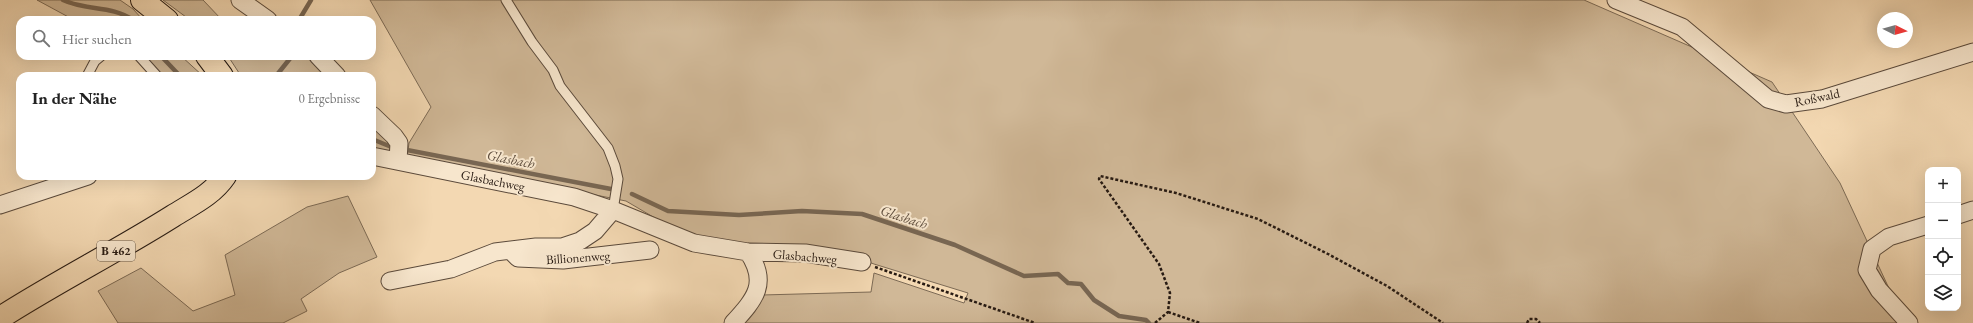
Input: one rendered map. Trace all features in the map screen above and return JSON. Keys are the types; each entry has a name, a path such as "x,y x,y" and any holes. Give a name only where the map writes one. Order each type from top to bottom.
{"main road":[{"path":"142,0 162,16"},
{"path":"210,60 219,72"},
{"name":"B 462","path":"0,318 77,272 134,241 192,205 216,187 222,180"}],"street":[{"path":"240,0 262,16"},
{"name":"Roßwald","path":"1616,0 1682,27 1768,99 1786,104 1822,99 1973,52"},
{"path":"322,60 333,72"},
{"path":"376,119 394,136 399,143 398,161"},
{"name":"Glasbachweg","path":"376,157 574,197 613,210 694,243 748,252 805,254 862,262"},
{"path":"0,205 76,180"},
{"name":"Billionenweg","path":"390,281 430,274 465,264 495,252 536,247 562,247 580,241 595,231 613,210"},
{"path":"1961,214 1973,210"},
{"path":"1909,323 1879,290 1867,270 1872,249 1889,237 1925,226"},
{"name":"Billionenweg","path":"512,250 514,256 518,258 563,260 650,250"},
{"name":"Glasbachweg","path":"733,323 757,293 759,286 756,263 748,252"}],"lane":[{"path":"506,0 532,42 553,70 560,86 608,148 618,179 613,210"},
{"path":"89,72 96,60"},
{"path":"143,60 153,72"}],"path":[{"path":"1155,323 1168,312 1170,293 1159,264 1099,179 1100,176 1176,193 1258,219 1328,254 1381,283 1442,323"},
{"path":"862,262 1035,323"},
{"path":"1168,312 1200,323"},
{"path":"1527,323 1529,319 1536,319 1540,323"}],"shaded area":[{"path":"37,0 120,0 133,9 139,16 67,16"},
{"path":"163,0 203,0 218,16 185,16"},
{"path":"370,0 1584,0 1772,82 1840,183 1893,297 1900,323 742,323 762,295 871,292 874,273 964,303 968,293 874,264 842,252 736,244 672,228 626,201 407,158 409,143 431,107"},
{"path":"148,60 185,60 199,72 159,72"},
{"path":"231,60 316,60 327,72 238,72"},
{"path":"376,126 389,138 390,151 376,149"},
{"path":"348,196 377,257 339,273 301,299 307,311 283,323 118,323 98,291 141,268 193,311 235,295 225,255 307,207"}],"waterway":[{"name":"Glasbach","path":"63,0 81,6 108,10 127,16"},
{"path":"301,16 311,0"},
{"name":"Glasbach","path":"165,60 176,72"},
{"path":"279,72 289,60"},
{"name":"Glasbach","path":"376,141 389,146"},
{"name":"Glasbach","path":"407,150 611,189"},
{"name":"Glasbach","path":"632,194 668,211 739,215 802,211 862,214 955,245 1024,276 1058,274 1068,283 1081,284 1094,300 1119,316 1146,320 1149,323"}]}
